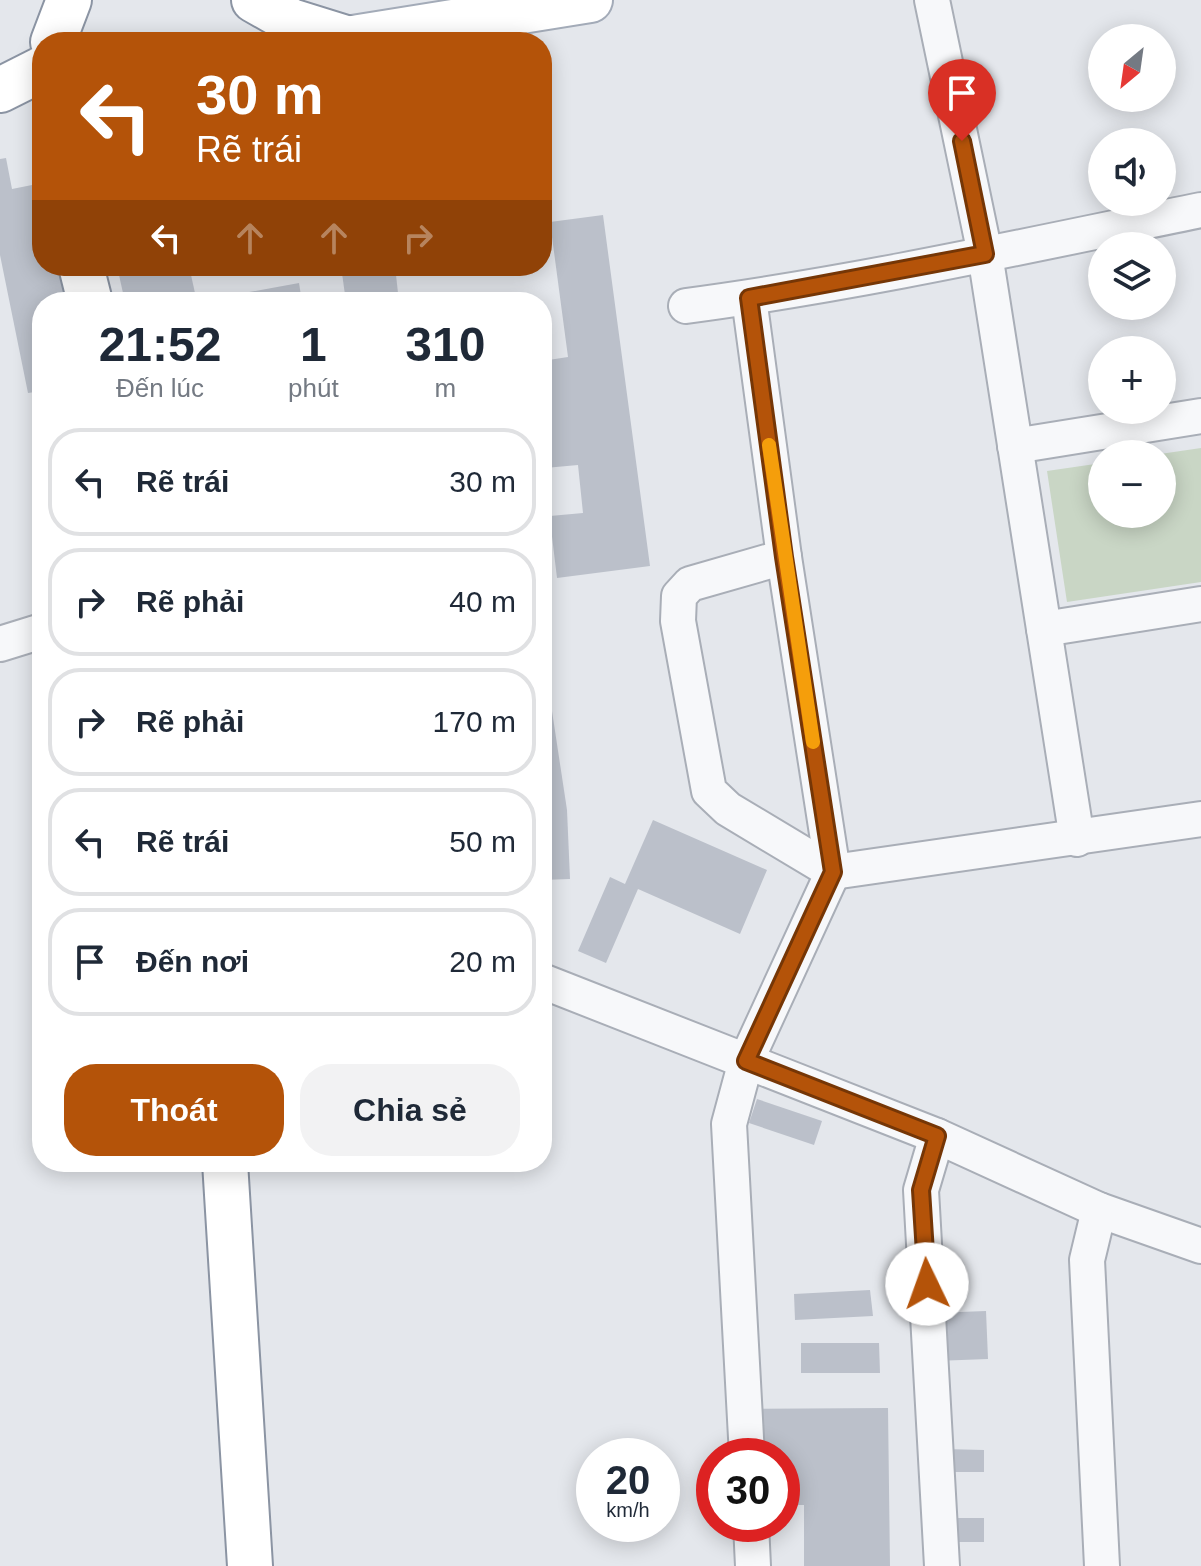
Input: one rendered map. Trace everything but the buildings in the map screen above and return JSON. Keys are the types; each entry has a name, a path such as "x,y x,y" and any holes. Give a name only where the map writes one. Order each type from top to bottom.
{"main road":[{"path":"57,32 69,0"},
{"path":"254,0 318,32"},
{"path":"395,32 590,0"},
{"path":"0,65 32,67"},
{"path":"0,90 32,73"},
{"path":"226,1172 250,1566"}],"street":[{"path":"932,0 985,254 1077,839"},
{"path":"686,306 749,298 1201,210"},
{"path":"746,1438 729,1124 746,1061 833,872 784,557 749,298"},
{"path":"1015,446 1201,416"},
{"path":"784,557 690,584 679,596 678,621 709,791 728,809 833,872 1201,819"},
{"path":"1044,629 1201,604"},
{"path":"0,644 32,634"},
{"path":"552,985 937,1136 1099,1210 1201,1246"},
{"path":"937,1136 921,1190 942,1566"},
{"path":"1099,1210 1087,1260 1102,1566"},
{"path":"752,1542 753,1566"}],"green space":[{"path":"1201,448 1201,582 1067,602 1047,471 1088,465 1088,528 1176,528 1176,452"}],"slow traffic":[{"path":"769,445 813,742"}],"route":[{"path":"927,1284 921,1190 937,1136 746,1061 833,872 784,557 749,298 985,254 962,141"}]}
